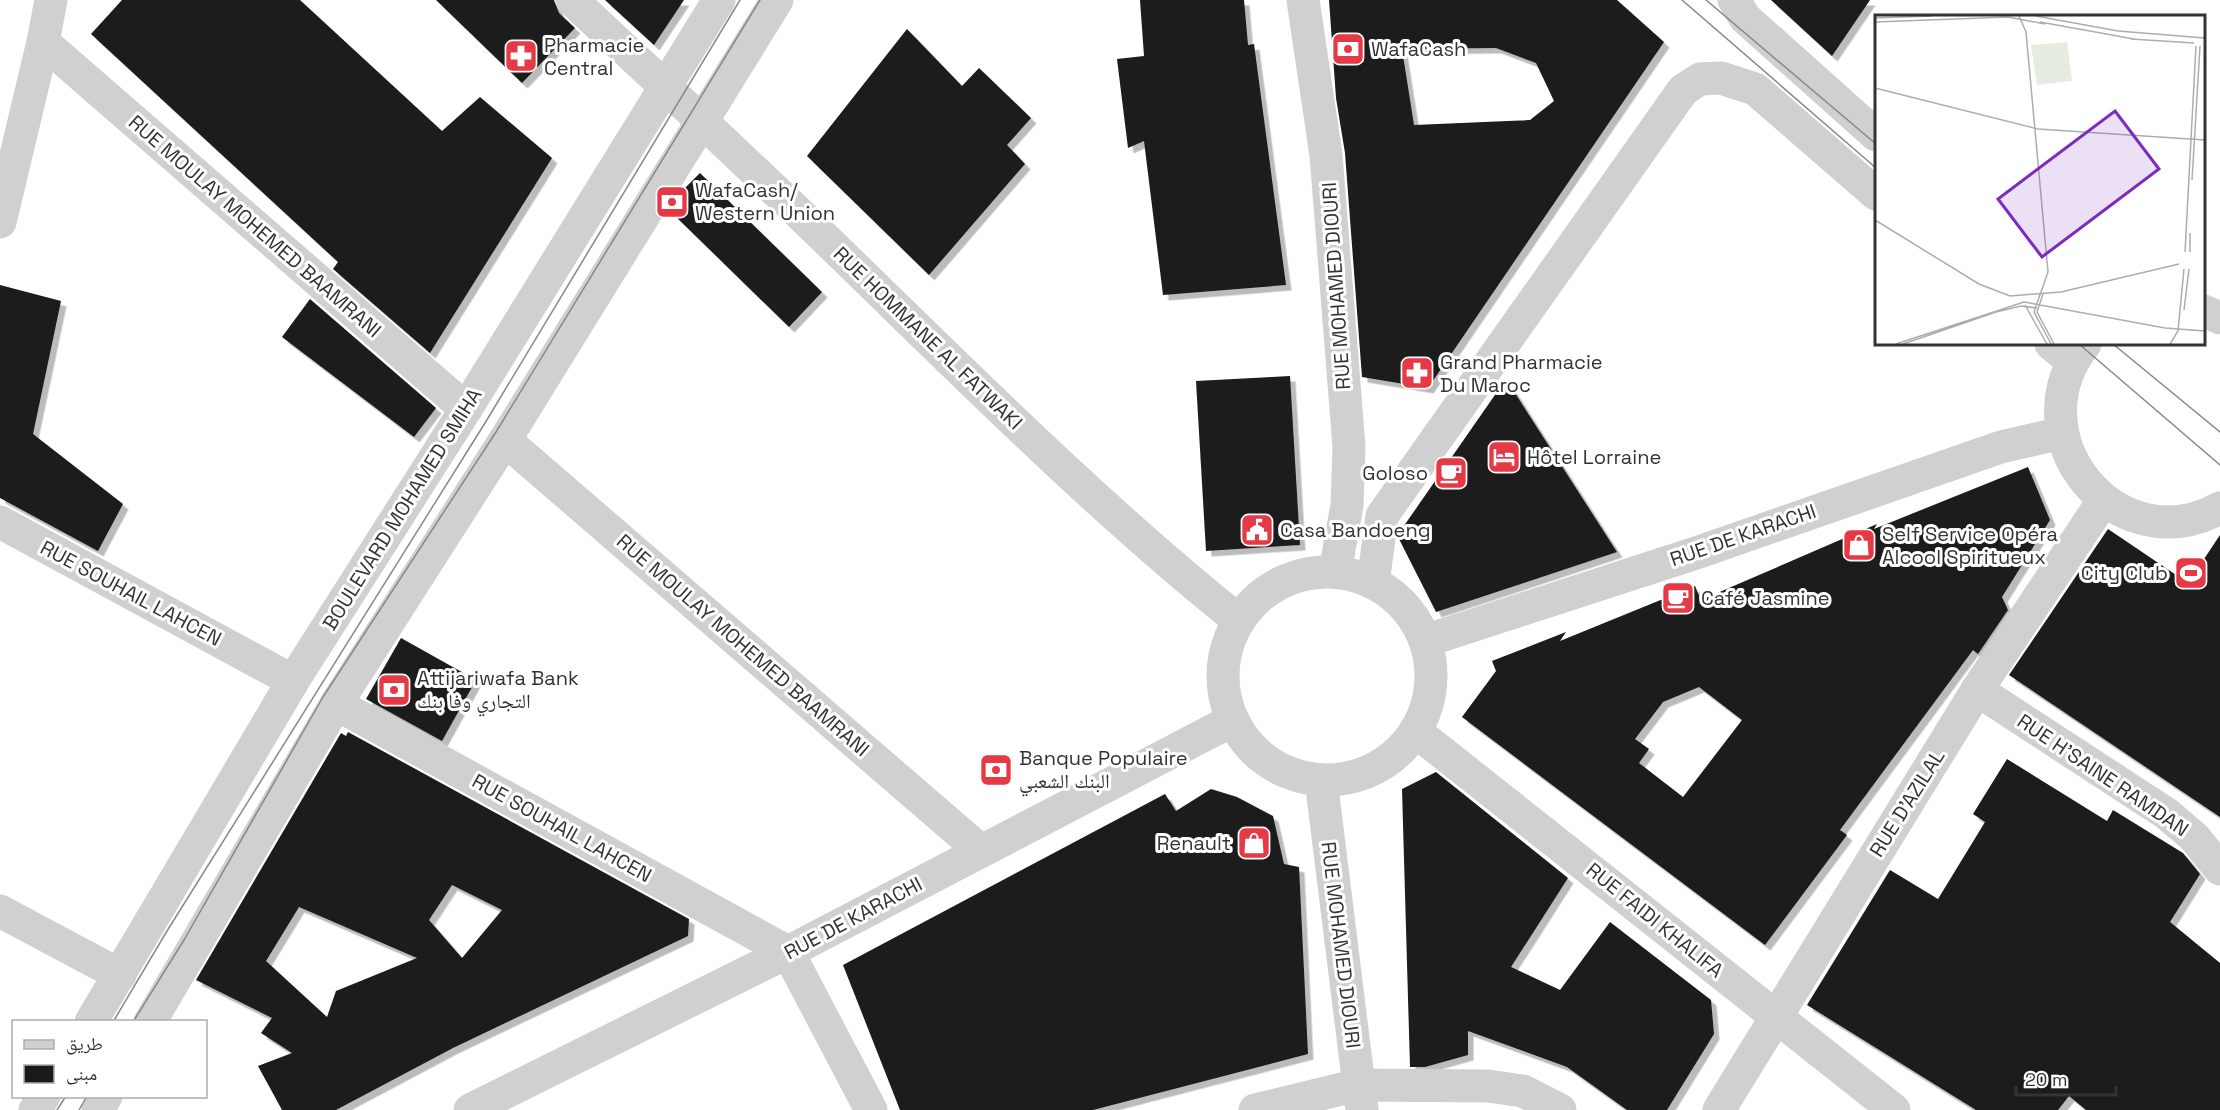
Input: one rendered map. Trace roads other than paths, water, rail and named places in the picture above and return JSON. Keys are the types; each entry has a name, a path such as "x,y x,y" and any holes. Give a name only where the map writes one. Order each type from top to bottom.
{"street":[{"path":"0,222 51,0"},
{"name":"RUE HOMMANE AL FATWAKI","path":"572,0 702,120 995,406 1167,563 1238,620"},
{"name":"BOULEVARD MOHAMED SMIHA","path":"92,1020 293,681 466,409 719,0"},
{"path":"151,1020 336,704 505,440 777,0"},
{"name":"RUE MOHAMED DIOURI","path":"1303,0 1326,155 1349,447 1347,505 1335,572"},
{"path":"1734,0 1745,18 1875,134"},
{"name":"RUE MOULAY MOHEMED BAAMRANI","path":"43,42 466,409"},
{"path":"1373,583 1382,516 1683,90 1700,79 1721,78 1755,89 1875,193"},
{"path":"2070,350 2062,390 2062,433 2080,475 2103,501 2130,514 2165,521 2183,520 2220,508"},
{"name":"RUE DE KARACHI","path":"1425,641 1699,552 2001,447 2062,433"},
{"name":"RUE MOULAY MOHEMED BAAMRANI","path":"505,440 981,851"},
{"name":"RUE D'AZILAL","path":"1719,1110 1977,690 2103,501"},
{"name":"RUE SOUHAIL LAHCEN","path":"0,522 293,681"},
{"path":"1335,572 1373,583 1404,606 1425,641 1430,661 1430,692 1415,731 1400,750 1380,765 1358,775 1321,780 1282,770 1265,760 1250,746 1233,720 1223,689 1223,665 1228,642 1238,620 1253,602 1280,582 1302,574 1335,572"},
{"name":"RUE H'SAINE RAMDAN","path":"1977,690 2166,814 2194,837 2220,869"},
{"name":"RUE SOUHAIL LAHCEN","path":"336,704 788,952"},
{"name":"RUE DE KARACHI","path":"470,1110 788,952 1233,720"},
{"name":"RUE FAIDI KHALIFA","path":"1415,731 1894,1110"},
{"name":"RUE MOHAMED DIOURI","path":"1321,780 1360,1098"},
{"path":"0,910 120,975"},
{"path":"788,952 871,1110"},
{"path":"1255,1110 1488,1086 1523,1091 1560,1110"}],"tram line":[{"path":"114,1020 167,931 485,423 740,0"},
{"path":"134,1020 184,940 323,697 496,432 760,0"},
{"path":"1682,0 1875,167"},
{"path":"1706,0 1875,143"},
{"path":"2080,345 2220,465"},
{"path":"2114,345 2220,432"},
{"path":"57,1110 65,1098"},
{"path":"79,1110 86,1098"}],"place":[{"name":"WafaCash","path":"1348,49"},
{"name":"Pharmacie Central","path":"521,56"},
{"name":"WafaCash/ Western Union","path":"672,202"},
{"name":"Grand Pharmacie Du Maroc","path":"1417,373"},
{"name":"Hôtel Lorraine","path":"1504,457"},
{"name":"Goloso","path":"1451,473"},
{"name":"Casa Bandoeng","path":"1257,530"},
{"name":"Self Service Opéra Alcool Spiritueux","path":"1859,545"},
{"name":"City Club","path":"2191,573"},
{"name":"Café Jasmine","path":"1678,598"},
{"name":"Attijariwafa Bank التجاري وفا بنك","path":"394,690"},
{"name":"Banque Populaire البنك الشعبي","path":"996,770"},
{"name":"Renault","path":"1254,843"}]}
